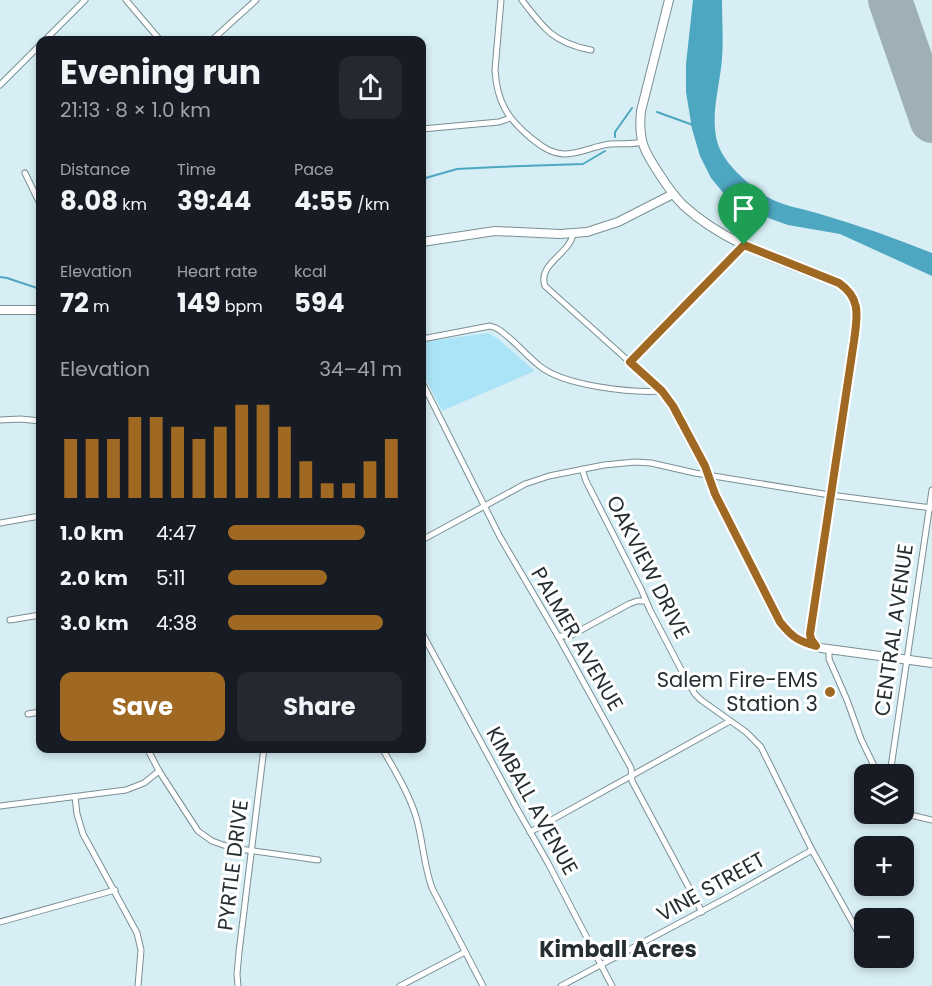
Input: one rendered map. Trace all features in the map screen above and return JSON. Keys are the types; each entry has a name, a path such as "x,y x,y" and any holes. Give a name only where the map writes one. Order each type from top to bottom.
{"street":[{"path":"49,36 85,0"},
{"path":"126,0 157,36"},
{"path":"216,36 256,0"},
{"path":"501,0 495,81 502,105 510,118 540,146 553,152 578,152 607,145 642,142"},
{"path":"522,0 553,36 566,43 591,50"},
{"path":"669,0 641,111 642,142 652,162 681,203 711,227 744,245 839,283 852,296 857,311 810,634 816,646"},
{"path":"0,85 36,49"},
{"path":"426,129 500,122 510,118"},
{"path":"25,173 36,196"},
{"path":"426,241 495,231 573,234 587,232 618,222 674,194"},
{"path":"573,234 570,243 546,271 543,280 546,286 662,391 673,406 705,466 719,503 780,622 799,641 816,646 932,663"},
{"path":"630,362 744,245"},
{"path":"0,310 36,310"},
{"path":"426,338 490,327 496,328 543,369 558,376 572,381 633,391 662,391"},
{"name":"PALMER AVENUE","path":"426,390 500,537 631,768 632,782 702,912"},
{"path":"0,420 36,421"},
{"path":"426,538 537,479 604,465 635,462 830,495 931,508"},
{"name":"OAKVIEW DRIVE","path":"582,470 645,601 695,694 746,732 761,747 812,850 854,925"},
{"name":"CENTRAL AVENUE","path":"891,764 932,490"},
{"path":"0,523 36,517"},
{"path":"558,636 570,636 637,600 645,601"},
{"path":"10,620 36,616"},
{"name":"KIMBALL AVENUE","path":"426,640 612,986"},
{"path":"830,649 830,659 873,764"},
{"path":"28,714 36,713"},
{"path":"530,832 730,721"},
{"path":"150,753 194,825 204,836 232,849 318,860"},
{"name":"PYRTLE DRIVE","path":"238,986 239,952 263,753"},
{"path":"385,753 416,818 432,888 483,986"},
{"path":"0,806 126,790 144,783 159,771"},
{"path":"75,797 83,834 115,890 140,941 138,986"},
{"path":"914,816 932,820"},
{"name":"VINE STREET","path":"561,986 702,912 812,850"},
{"path":"0,922 115,890"},
{"path":"400,986 465,952"}],"shaded area":[{"path":"693,0 722,0 722,51 715,132 720,149 730,164 757,190 777,202 862,227 932,253 932,276 840,234 788,225 771,219 725,195 711,178 700,156 692,129 686,92 686,64"},
{"path":"488,333 535,371 442,411 426,379 426,341"}],"waterway":[{"path":"615,137 615,132 632,108"},
{"path":"657,112 693,125"},
{"path":"426,178 457,169 583,164 605,151"},
{"path":"0,277 36,288"}],"runway":[{"path":"890,0 932,121"}],"place":[{"name":"Salem Fire-EMS Station 3","path":"830,692"}],"district":[{"name":"Kimball Acres","path":"618,949"}],"route":[{"path":"744,245 839,283 850,293 856,305 854,341 810,634 816,646 799,641 780,622 715,494 705,466 673,406 662,391 630,362 744,245"}]}
